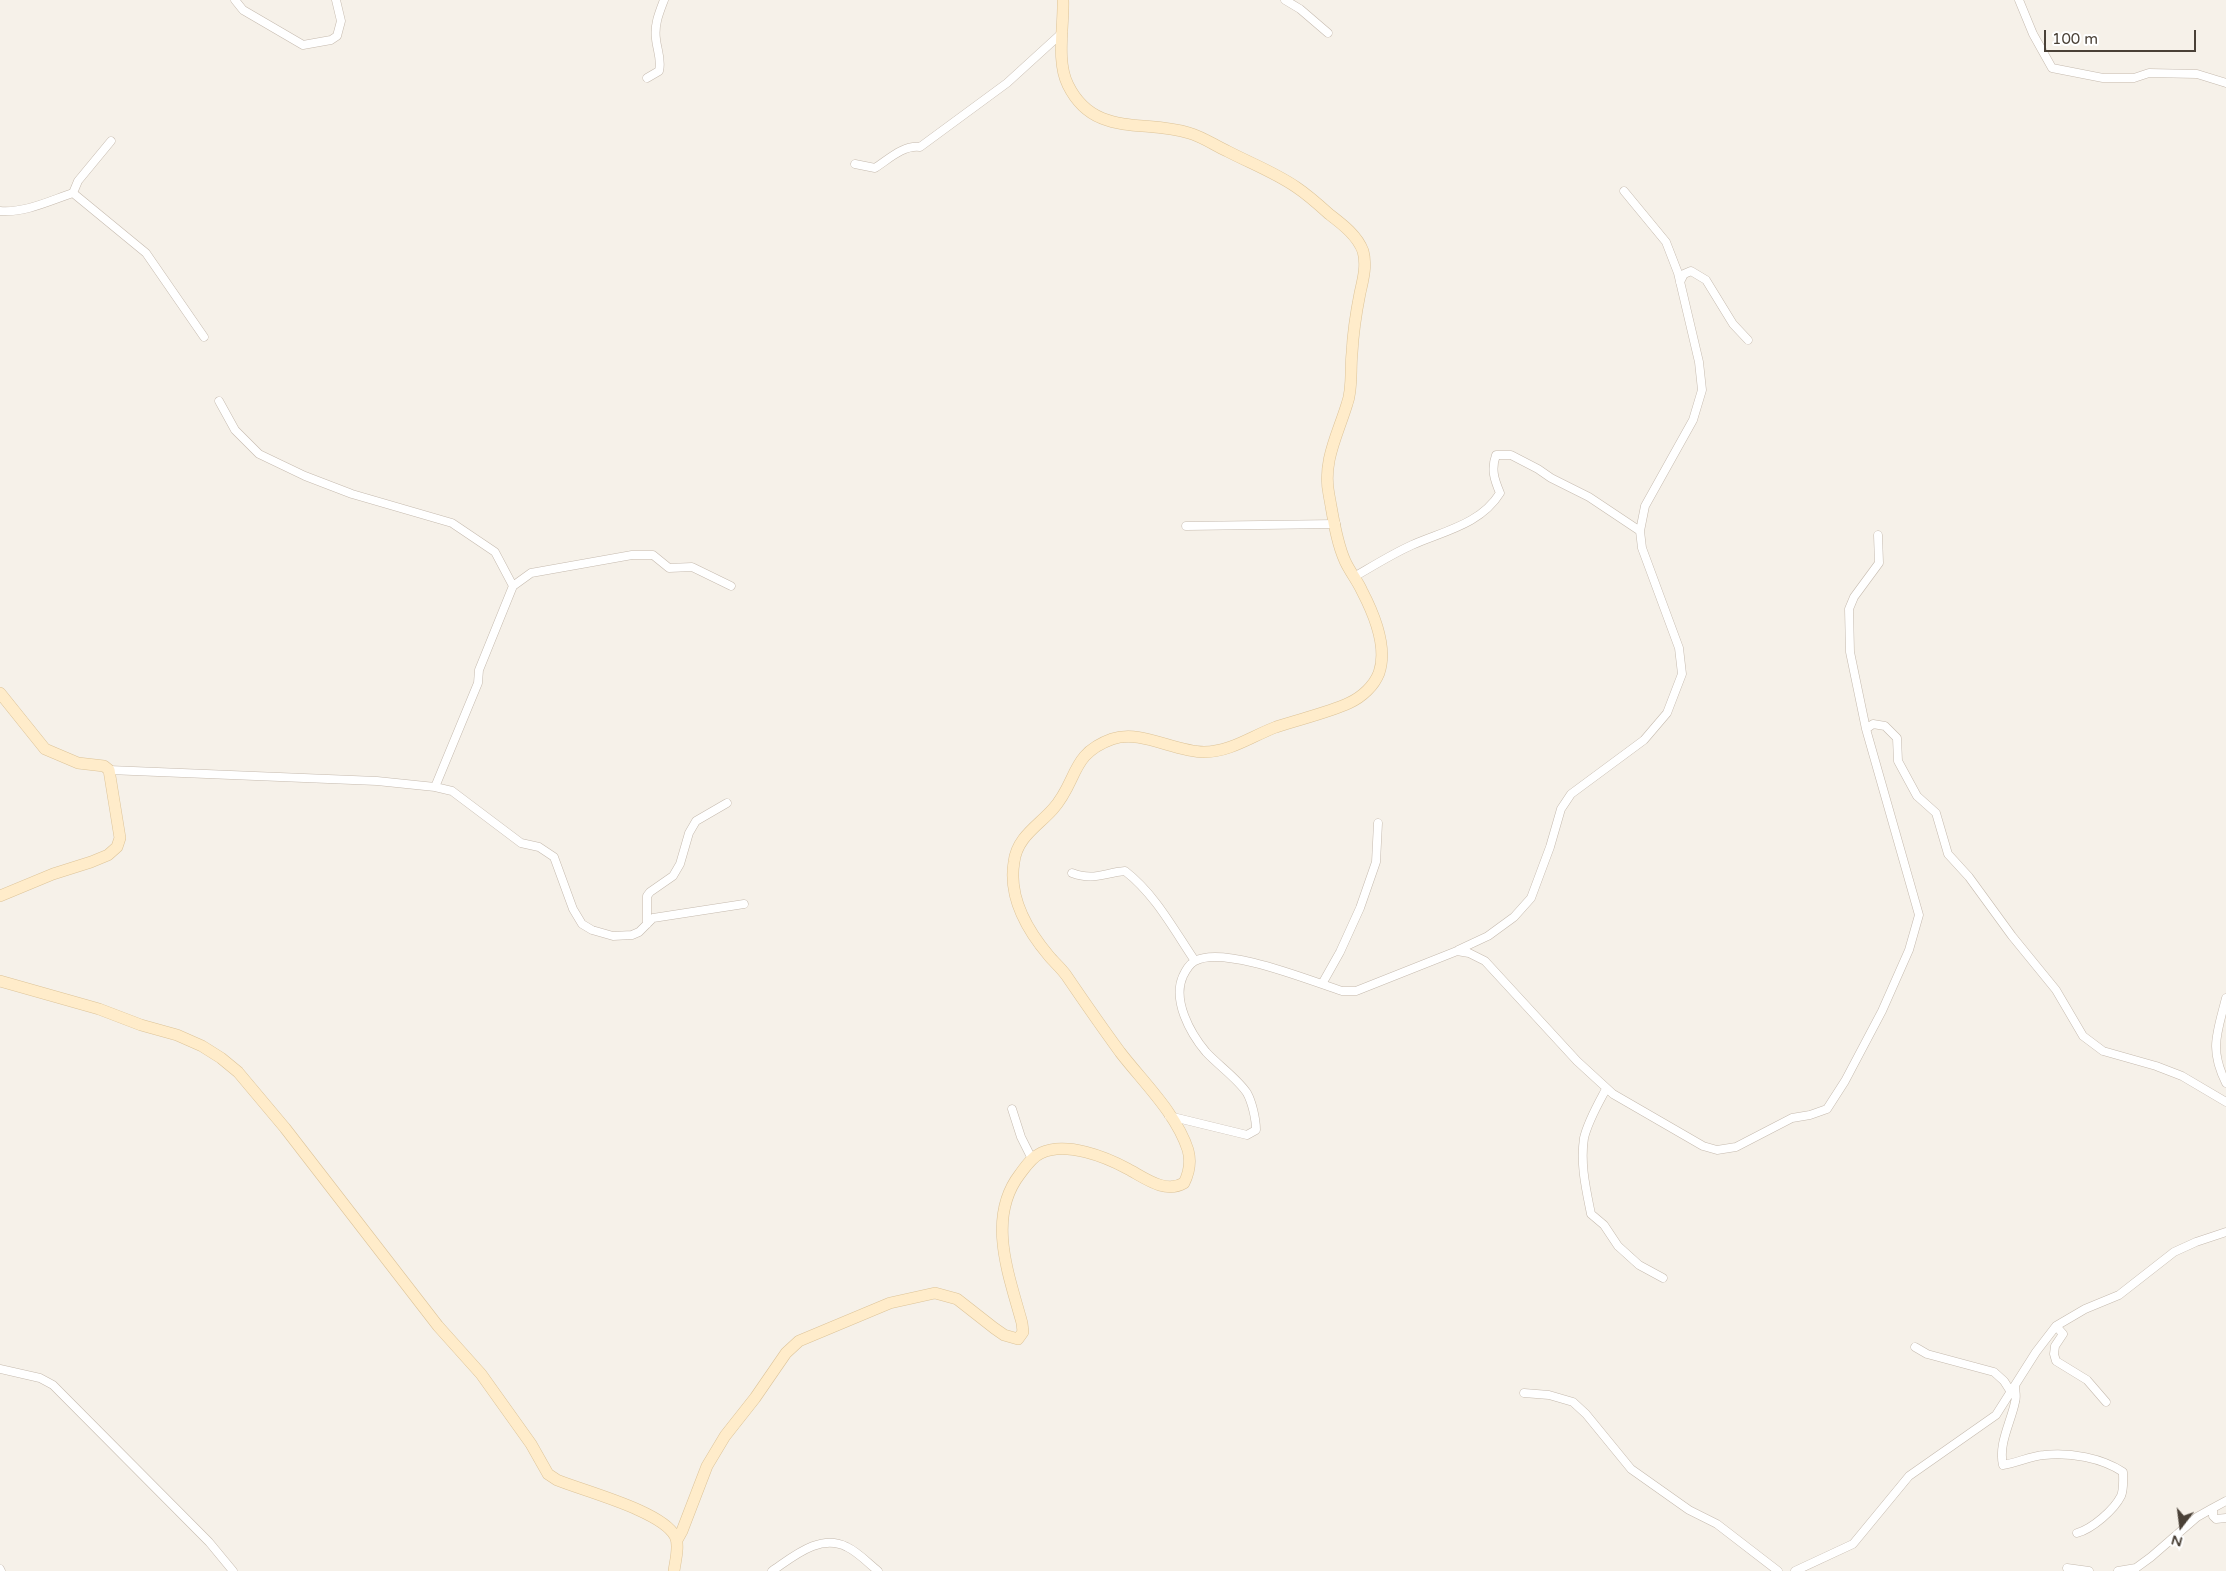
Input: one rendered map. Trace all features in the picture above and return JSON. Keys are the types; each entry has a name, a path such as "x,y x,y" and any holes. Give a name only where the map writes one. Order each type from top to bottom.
{"street":[{"path":"235,0 243,10 303,45 331,40 337,36 341,21 336,0"},
{"path":"647,78 659,71 661,64 656,38 656,23 664,0"},
{"path":"674,1571 677,1540 707,1466 725,1436 786,1354 799,1341 890,1303 935,1293 957,1300 1004,1335 1018,1339 1023,1332 1022,1323 1004,1262 1002,1228 1010,1188 1032,1158 1050,1150 1069,1149 1103,1158 1153,1183 1171,1187 1180,1186 1189,1174 1188,1152 1170,1116 1119,1051 1065,973 1045,951 1024,920 1015,895 1013,865 1017,850 1026,834 1057,804 1080,760 1088,752 1110,740 1128,737 1184,751 1222,751 1272,729 1349,703 1367,691 1379,672 1380,645 1374,619 1361,588 1342,554 1329,494 1328,469 1332,447 1350,393 1352,350 1364,277 1365,256 1359,244 1346,227 1299,189 1209,141 1183,131 1130,126 1105,120 1094,115 1073,94 1065,78 1063,0"},
{"path":"1285,0 1300,9 1328,33"},
{"path":"2019,0 2037,42 2052,68 2103,78 2134,78 2149,74 2197,74 2226,83"},
{"path":"855,164 875,168 903,150 912,146 920,147 1007,83 1063,32"},
{"path":"73,193 78,180 111,140"},
{"path":"1170,1116 1247,1135 1256,1130 1256,1121 1247,1093 1205,1050 1184,1017 1179,999 1179,984 1187,969 1195,961 1213,957 1234,958 1342,991 1356,990 1457,951 1488,936 1514,917 1531,898 1550,847 1561,809 1571,794 1644,740 1667,713 1682,674 1679,648 1642,548 1640,531 1645,506 1693,420 1702,390 1699,362 1680,282 1666,242 1624,191"},
{"path":"0,210 12,212 25,209 73,193"},
{"path":"73,193 146,253 204,337"},
{"path":"1680,282 1684,274 1690,271 1706,280 1733,324 1748,340"},
{"path":"220,401 235,430 259,454 304,476 352,494 452,523 494,552 513,586"},
{"path":"1354,577 1401,550 1470,521 1493,505 1500,492 1492,467 1496,454 1511,455 1551,478 1589,496 1640,531"},
{"path":"1186,526 1336,524"},
{"path":"1457,951 1469,953 1485,961 1577,1061 1606,1089 1703,1146 1718,1150 1736,1147 1792,1118 1810,1115 1827,1109 1845,1080 1882,1011 1909,950 1919,915 1866,729 1850,652 1849,609 1854,597 1879,564 1878,535"},
{"path":"435,787 478,683 479,670 513,586 531,573 639,555 653,555 669,568 692,567 731,586"},
{"path":"0,694 46,749 78,763 104,766 109,770 378,781 435,787 452,791 521,843 539,847 554,857 573,909 582,924 592,930 613,936 632,936 639,932 653,918 744,904"},
{"path":"1866,729 1873,724 1885,726 1897,738 1898,761 1917,796 1936,813 1948,854 1974,884 2012,936 2056,990 2084,1036 2104,1051 2156,1066 2182,1076 2226,1102"},
{"path":"0,896 53,874 108,855 117,847 120,838 119,825 109,770"},
{"path":"647,924 647,896 673,876 680,864 689,833 696,821 727,803"},
{"path":"1322,984 1340,952 1360,908 1376,862 1378,823"},
{"path":"1072,873 1084,877 1098,878 1111,872 1125,871 1136,880 1154,902 1195,961"},
{"path":"0,980 91,1006 141,1025 177,1035 202,1046 238,1072 265,1102 438,1326 481,1374 531,1444 548,1474 557,1480 630,1506 649,1515 670,1530 677,1540"},
{"path":"2226,998 2216,1037 2215,1054 2226,1083"},
{"path":"1606,1089 1584,1137 1583,1170 1591,1214 1604,1225 1618,1246 1639,1265 1664,1278"},
{"path":"1012,1109 1021,1137 1032,1158"},
{"path":"1795,1571 1854,1544 1909,1476 1996,1416 2036,1352 2056,1326 2085,1309 2119,1295 2174,1252 2226,1232"},
{"path":"2056,1326 2062,1334 2055,1346 2054,1354 2056,1361 2087,1380 2106,1402"},
{"path":"1915,1347 1927,1354 1994,1372 2012,1389 2016,1400 2007,1426 2002,1458 2003,1465 2044,1455 2074,1455 2103,1463 2123,1472 2122,1495 2116,1503 2091,1526 2077,1533"},
{"path":"0,1369 40,1378 53,1385 208,1542 233,1571"},
{"path":"1524,1394 1549,1395 1573,1402 1586,1414 1631,1469 1689,1510 1717,1524 1778,1571"},
{"path":"2118,1571 2136,1568 2197,1517 2226,1501"},
{"path":"2213,1508 2213,1516 2216,1519 2226,1518"},
{"path":"772,1571 802,1550 828,1542 846,1546 878,1571"},
{"path":"2067,1568 2089,1571"}]}
